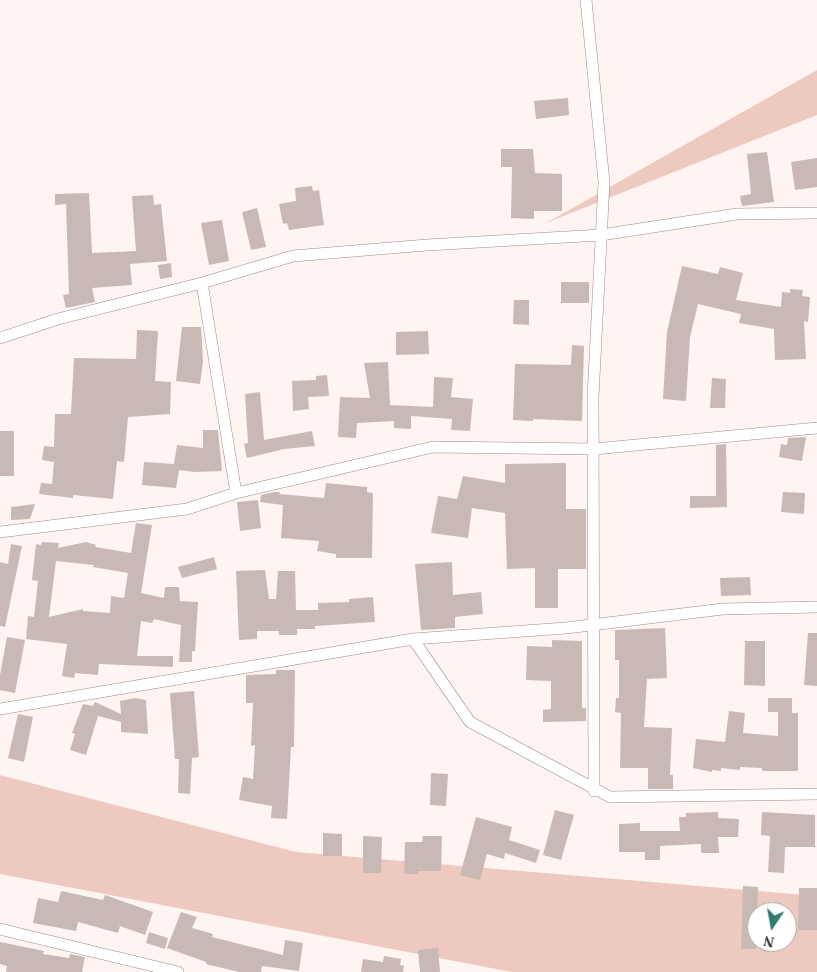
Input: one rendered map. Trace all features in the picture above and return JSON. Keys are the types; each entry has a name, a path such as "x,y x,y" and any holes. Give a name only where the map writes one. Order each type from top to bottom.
{"street":[{"path":"586,0 604,182 593,397 594,791"},
{"path":"0,338 58,319 202,284 292,256 426,245 601,235 737,214 817,213"},
{"path":"202,284 236,493"},
{"path":"0,532 187,509 236,493 433,447 594,449 817,428"},
{"path":"0,709 413,638 594,625 723,609 817,607"},
{"path":"413,638 470,722 594,791 616,798 817,794"},
{"path":"0,929 178,972"}],"shaded area":[{"path":"817,70 817,115 546,223"},
{"path":"0,775 296,852 817,896 817,972 512,972 0,874"}],"building":[{"path":"568,98 569,115 536,119 534,101"},
{"path":"501,149 533,149 535,173 562,174 562,211 534,211 534,219 511,218 512,167 501,167"},
{"path":"767,152 774,202 742,206 740,196 751,194 747,154"},
{"path":"817,158 817,187 795,190 791,162"},
{"path":"312,186 313,191 319,190 324,225 289,230 287,223 283,224 279,204 296,201 295,188"},
{"path":"89,193 92,253 136,251 132,196 153,195 154,205 161,204 167,261 130,264 132,285 92,288 95,302 66,308 63,295 69,294 66,204 55,205 55,194"},
{"path":"257,208 266,247 251,250 242,212"},
{"path":"222,220 229,261 209,265 201,223"},
{"path":"171,263 172,277 160,279 158,265"},
{"path":"682,266 718,274 720,267 743,273 736,300 781,307 782,292 790,293 790,289 803,290 802,296 810,297 808,322 804,321 806,359 775,360 774,329 739,323 741,314 698,304 690,337 686,401 663,399 667,332"},
{"path":"561,282 589,282 589,303 561,303"},
{"path":"514,300 529,300 529,325 513,324"},
{"path":"182,327 201,327 203,362 200,384 176,381"},
{"path":"137,330 158,331 155,381 171,382 170,414 128,417 124,462 117,461 113,499 73,495 73,498 39,494 41,483 52,484 54,462 42,460 44,446 54,447 55,414 71,414 74,358 136,359"},
{"path":"428,331 429,354 396,355 396,332"},
{"path":"572,345 584,346 582,421 513,420 515,364 571,365"},
{"path":"388,362 390,405 433,407 434,377 453,378 451,397 473,399 470,431 451,430 452,419 411,416 411,429 394,428 394,421 357,423 356,438 338,437 340,397 370,398 364,363"},
{"path":"327,375 329,396 308,397 309,409 293,411 292,381 316,380 316,376"},
{"path":"712,378 726,379 725,408 710,408"},
{"path":"260,392 264,440 312,431 315,446 284,449 247,458 244,444 248,443 245,394"},
{"path":"203,430 218,430 222,471 195,472 179,470 176,488 142,485 144,462 174,464 177,445 203,448"},
{"path":"0,431 14,431 14,476 0,476"},
{"path":"806,437 802,461 779,457 781,444 787,445 788,438"},
{"path":"726,444 727,507 690,508 690,496 716,496 716,445"},
{"path":"566,463 566,509 586,509 586,569 558,569 558,608 535,608 535,568 507,569 505,513 472,508 468,538 431,533 438,496 457,499 463,476 505,483 505,464"},
{"path":"326,483 367,487 367,492 373,493 372,558 336,558 336,554 317,551 319,541 281,538 283,505 260,502 261,495 275,492 324,498"},
{"path":"783,492 805,493 804,514 781,512"},
{"path":"258,500 261,528 240,531 237,502"},
{"path":"35,504 30,519 11,520 11,507"},
{"path":"136,523 152,525 141,593 164,598 165,587 179,587 180,601 198,602 195,651 192,651 192,662 179,662 181,625 154,619 152,623 141,621 137,656 173,656 173,667 99,664 98,675 75,673 74,678 62,676 67,644 26,639 28,616 34,617 38,581 32,580 36,544 41,545 42,542 59,543 58,548 86,542 96,545 95,547 131,553","holes":["56,561 94,565 93,567 128,573 124,598 111,596 110,613 83,611 83,609 49,617"]},
{"path":"11,544 22,546 5,627 0,626 0,562 8,564"},
{"path":"214,557 217,569 182,578 178,567"},
{"path":"452,562 453,595 481,592 483,614 455,617 455,628 421,630 415,564"},
{"path":"265,570 269,599 276,599 278,571 295,571 296,610 318,610 318,603 349,602 349,599 373,597 375,622 315,626 315,629 297,629 297,635 279,635 279,631 257,631 257,639 239,640 236,571"},
{"path":"750,577 751,595 721,596 720,578"},
{"path":"665,628 667,678 647,679 644,727 672,728 670,775 673,775 673,789 648,789 648,768 620,768 621,713 615,712 616,698 619,698 619,660 615,660 615,630"},
{"path":"808,633 817,633 817,686 804,685"},
{"path":"7,637 25,640 15,693 0,690 0,675"},
{"path":"552,640 582,641 582,708 586,708 586,721 543,722 543,710 551,709 551,681 526,680 527,646 552,647"},
{"path":"745,641 765,641 765,686 744,685"},
{"path":"276,670 295,670 294,747 291,747 287,819 271,818 272,806 239,800 243,777 253,779 255,745 251,746 253,703 246,703 246,675 276,674"},
{"path":"194,691 199,757 192,758 190,794 178,793 179,759 175,759 170,693"},
{"path":"135,698 146,700 148,734 121,732 121,722 98,716 86,755 70,750 75,734 72,733 83,704 93,706 95,702 121,714 120,701"},
{"path":"768,698 792,698 792,713 798,713 798,771 762,771 762,768 740,767 740,770 721,768 721,771 712,770 712,772 693,768 696,739 725,742 729,711 745,713 743,733 778,736 778,712 768,712"},
{"path":"18,714 33,717 24,762 8,758"},
{"path":"431,773 448,774 446,806 430,805"},
{"path":"555,810 574,815 561,860 543,855"},
{"path":"718,812 718,818 739,819 738,837 718,837 719,853 701,853 701,844 660,846 660,860 645,860 645,852 619,852 619,824 640,823 640,831 680,831 679,817 686,817 686,813"},
{"path":"762,812 815,815 815,847 785,847 784,873 768,872 770,836 761,835"},
{"path":"476,817 512,827 509,840 540,850 536,863 505,853 504,859 487,854 480,880 460,875"},
{"path":"323,833 342,834 342,856 323,856"},
{"path":"363,836 382,837 381,873 363,873"},
{"path":"423,836 442,836 441,871 418,871 418,874 404,874 405,842 422,842"},
{"path":"743,886 758,887 758,902 747,902 747,949 741,949"},
{"path":"799,888 817,888 817,930 798,930"},
{"path":"61,891 103,900 105,895 153,912 145,935 120,926 118,933 78,922 76,931 33,923 38,898 58,902"},
{"path":"181,912 197,917 192,928 213,934 212,937 283,955 285,940 303,943 299,971 262,966 261,972 239,972 206,964 206,962 167,948"},
{"path":"149,932 168,938 165,949 146,943"},
{"path":"0,942 44,951 43,954 69,958 70,954 85,957 82,972 6,972 7,966 0,964"},
{"path":"438,948 440,972 420,972 418,950"},
{"path":"384,956 401,959 400,965 404,966 403,972 361,972 363,959 383,962"}]}
